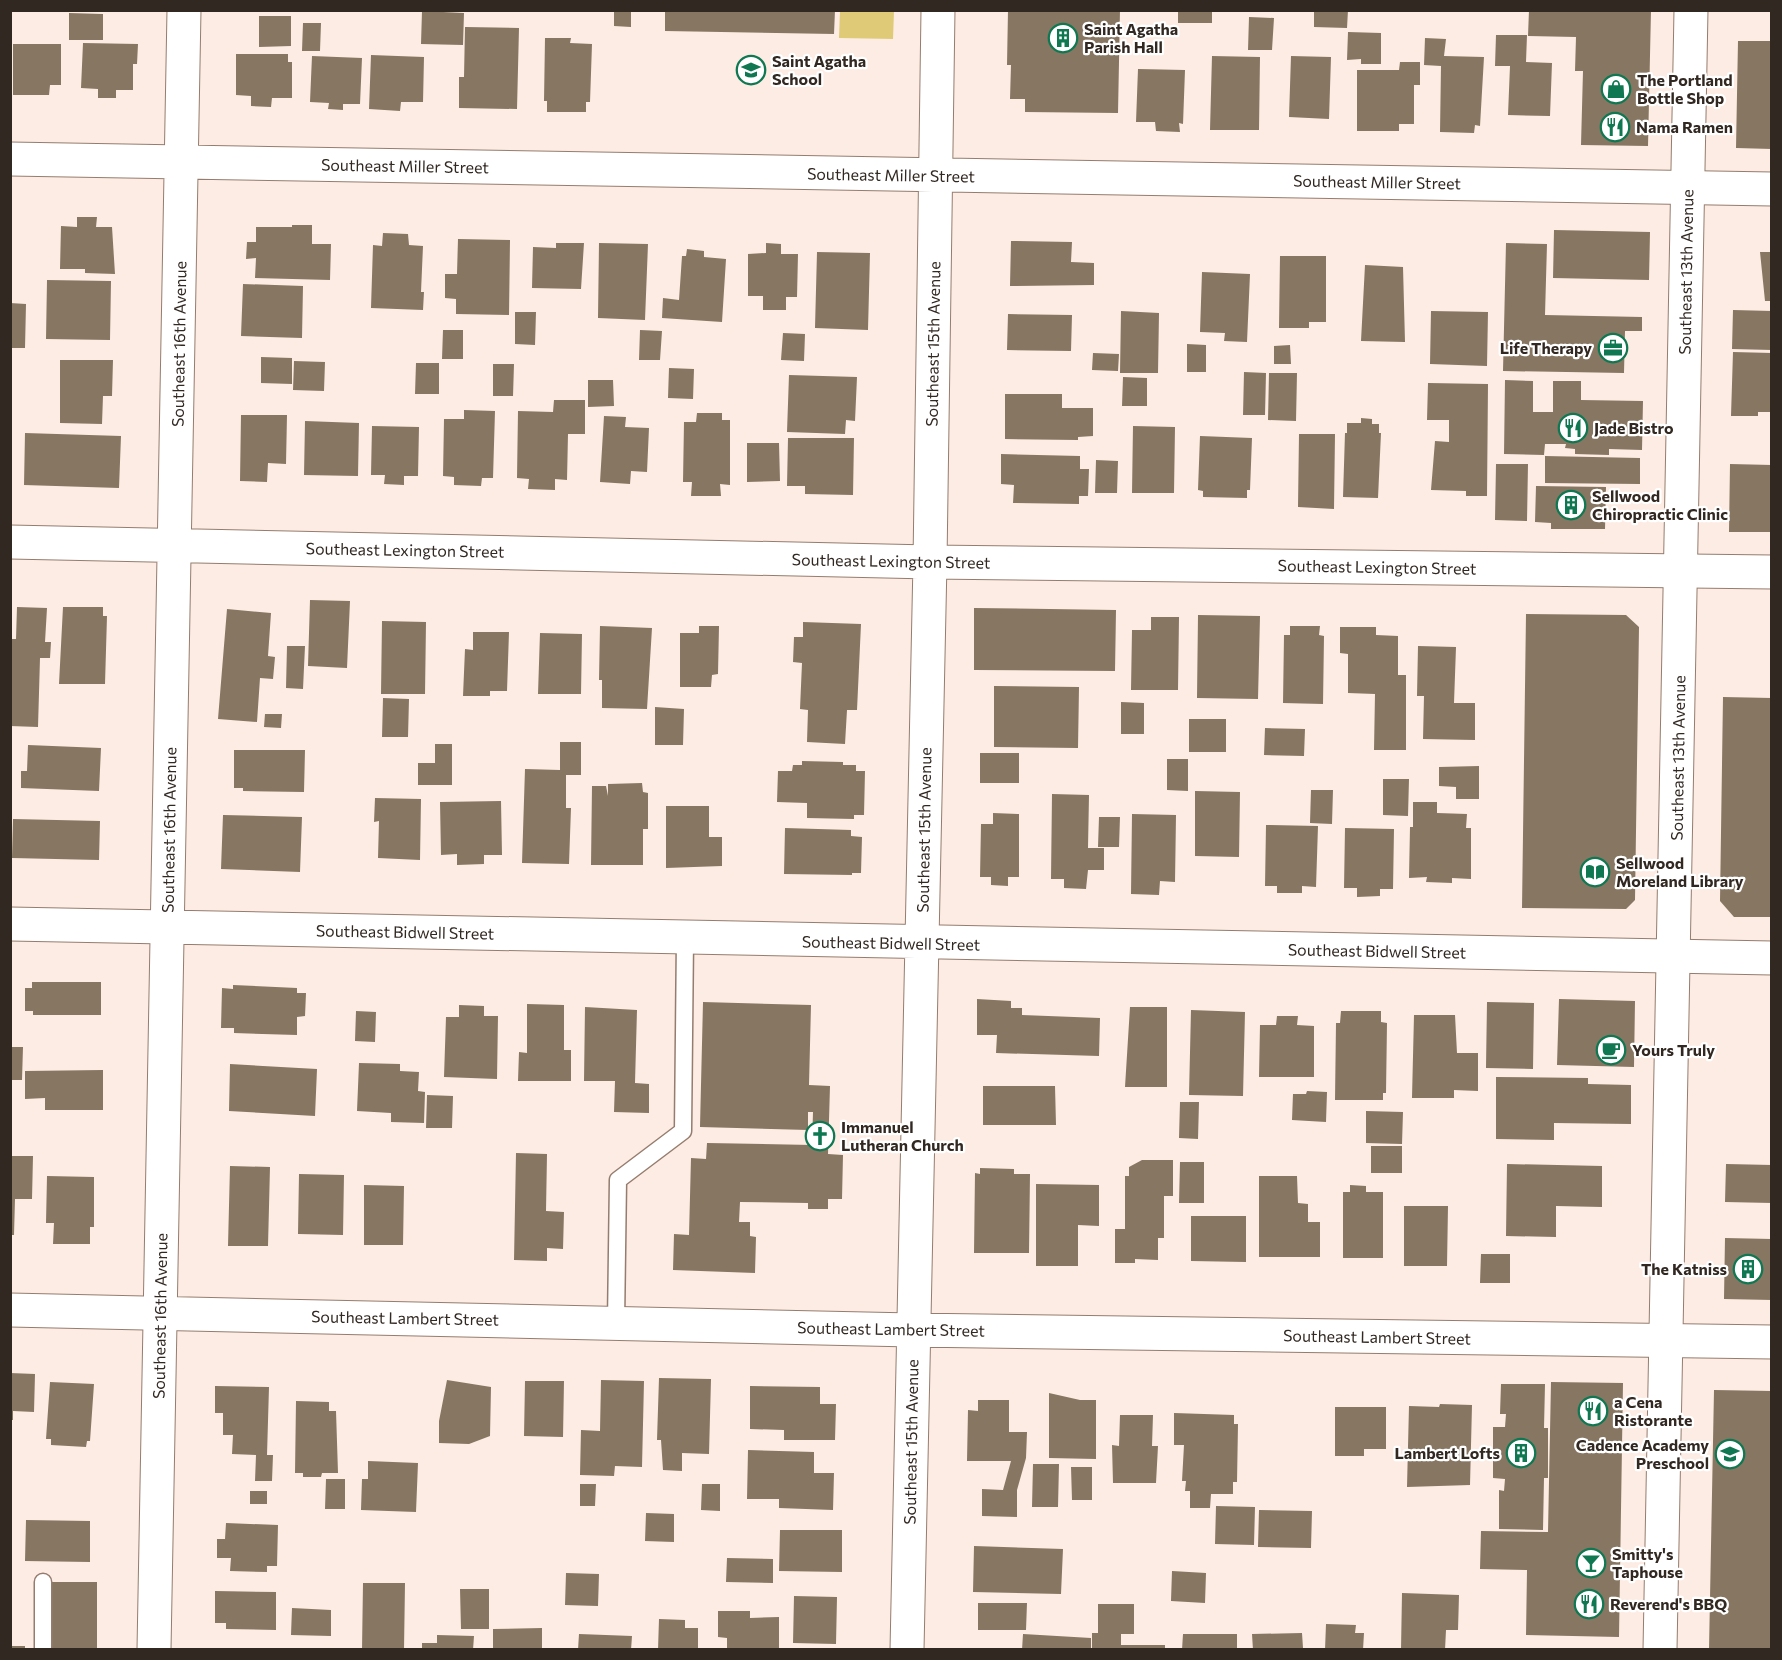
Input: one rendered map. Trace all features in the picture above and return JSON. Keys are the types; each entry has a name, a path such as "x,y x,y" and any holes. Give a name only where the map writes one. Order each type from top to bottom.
{"street":[{"name":"Southeast 16th Avenue","path":"154,1650 184,10"},
{"name":"Southeast 15th Avenue","path":"908,1650 912,1330 930,562 938,10"},
{"name":"Southeast 13th Avenue","path":"1660,1650 1675,956 1691,10"},
{"name":"Southeast Miller Street","path":"10,159 1772,189"},
{"name":"Southeast Lexington Street","path":"10,542 930,562 1772,572"},
{"name":"Southeast Bidwell Street","path":"10,924 1772,958"},
{"name":"Southeast Lambert Street","path":"10,1310 912,1330 1772,1342"}],"lane":[{"path":"616,1323 618,1180 683,1131 685,938"},
{"path":"43,1582 43,1650"}],"shaded area":[{"path":"840,11 894,11 893,39 839,38"}],"building":[{"path":"614,10 631,10 631,27 614,26"},
{"path":"665,10 835,10 834,34 665,31"},
{"name":"Saint Agatha Parish Hall","path":"1008,10 1120,10 1118,113 1025,112 1025,99 1010,99 1011,65 1007,65"},
{"path":"1178,10 1212,10 1212,23 1178,23"},
{"path":"1314,10 1348,10 1347,28 1314,27"},
{"path":"1529,10 1651,10 1648,146 1581,145 1583,71 1575,71 1576,37 1528,36"},
{"path":"422,11 464,13 463,45 421,44"},
{"path":"69,13 103,14 103,40 69,40"},
{"path":"259,16 291,16 291,46 259,47"},
{"path":"1249,17 1274,18 1272,50 1248,50"},
{"path":"303,23 321,23 320,51 302,51"},
{"path":"465,27 519,28 517,109 459,108 459,77 464,77"},
{"path":"1348,32 1381,33 1381,64 1361,64 1361,59 1347,60"},
{"path":"1496,35 1527,35 1526,62 1552,63 1550,116 1508,115 1510,66 1495,66"},
{"path":"545,38 571,38 570,43 592,44 590,102 586,102 586,112 547,112 547,101 544,101"},
{"path":"1425,38 1446,39 1444,56 1484,57 1480,126 1475,125 1474,133 1440,132 1441,66 1424,65"},
{"path":"1738,41 1772,41 1772,149 1736,148"},
{"path":"83,43 138,44 137,64 133,64 133,90 116,90 116,98 98,98 98,89 81,88"},
{"path":"13,44 61,44 61,85 50,85 49,95 13,95"},
{"path":"236,54 288,54 288,62 292,62 292,98 272,98 271,107 251,106 251,96 236,95"},
{"path":"371,55 424,57 423,102 401,102 400,111 369,109"},
{"path":"312,56 362,58 360,104 343,104 343,110 328,109 329,103 310,102"},
{"path":"1212,56 1260,57 1259,130 1210,130"},
{"path":"1291,56 1331,57 1329,119 1289,117"},
{"path":"1400,62 1420,62 1420,85 1414,85 1414,124 1399,124 1399,131 1357,131 1357,70 1399,70"},
{"path":"1138,69 1185,70 1183,124 1179,123 1180,132 1156,131 1155,122 1136,122"},
{"path":"77,217 97,217 96,227 112,227 115,274 85,273 85,269 60,269 61,226 77,227"},
{"path":"292,225 312,225 312,244 331,244 330,280 255,278 256,258 246,259 247,242 256,242 256,227 292,227"},
{"path":"1554,230 1650,232 1649,280 1553,278"},
{"path":"383,233 408,234 409,245 423,246 421,292 424,292 423,310 371,308 373,245 382,246"},
{"path":"458,239 510,240 509,315 456,314 456,299 445,298 445,274 457,274"},
{"path":"1011,241 1072,242 1071,262 1094,263 1094,285 1010,286"},
{"path":"556,243 584,243 581,289 532,288 533,247 556,248"},
{"path":"599,243 648,244 645,320 598,318"},
{"path":"766,243 781,244 781,254 798,254 797,297 786,297 786,310 763,310 763,296 748,296 748,254 766,253"},
{"path":"1506,243 1547,244 1545,315 1642,317 1642,331 1625,331 1624,373 1503,371"},
{"path":"687,249 704,251 704,257 726,259 722,322 662,318 663,298 679,300 682,256 686,256"},
{"path":"817,252 870,253 868,330 815,328"},
{"path":"1760,252 1772,252 1772,301 1765,301"},
{"path":"1280,256 1326,256 1326,322 1309,322 1309,328 1279,328"},
{"path":"1365,265 1403,267 1405,342 1361,341"},
{"path":"1202,272 1250,274 1247,342 1224,341 1225,333 1200,332"},
{"path":"47,280 111,281 110,340 46,339"},
{"path":"243,284 303,286 302,338 241,336"},
{"path":"10,303 26,304 25,348 10,348"},
{"path":"1733,310 1772,311 1772,350 1732,349"},
{"path":"1121,311 1159,313 1158,373 1120,373"},
{"path":"1431,311 1488,312 1487,366 1430,364"},
{"path":"515,312 536,312 535,345 515,344"},
{"path":"1008,314 1072,315 1071,351 1007,350"},
{"path":"443,330 463,330 463,359 442,359"},
{"path":"640,330 662,331 660,360 639,360"},
{"path":"783,333 805,334 804,361 781,360"},
{"path":"1187,344 1206,345 1206,372 1187,372"},
{"path":"1290,345 1291,364 1274,364 1274,346"},
{"path":"1733,352 1772,353 1772,412 1758,412 1758,416 1731,416"},
{"path":"1093,353 1119,354 1118,371 1092,370"},
{"path":"261,357 292,358 292,384 261,383"},
{"path":"60,360 113,360 112,396 103,396 102,424 60,423"},
{"path":"294,361 325,362 324,391 293,390"},
{"path":"416,363 439,363 439,394 415,394"},
{"path":"493,364 514,364 513,396 493,396"},
{"path":"669,368 694,369 693,399 668,398"},
{"path":"1244,372 1266,373 1265,415 1243,415"},
{"path":"1269,373 1297,373 1296,421 1268,420"},
{"path":"789,375 857,377 855,421 846,420 845,434 787,432"},
{"path":"1123,377 1147,378 1147,406 1122,406"},
{"path":"588,380 613,380 614,406 588,407"},
{"name":"Jade Bistro","path":"1505,380 1533,381 1533,412 1553,412 1553,381 1581,381 1581,400 1643,401 1642,450 1609,449 1609,455 1575,454 1575,449 1565,448 1566,444 1545,444 1544,455 1504,454"},
{"path":"1428,383 1488,384 1487,496 1466,496 1466,491 1431,490 1435,441 1449,442 1449,420 1427,420"},
{"path":"1005,394 1062,394 1062,408 1093,408 1093,436 1078,437 1078,440 1005,439"},
{"path":"554,400 585,400 585,434 568,434 567,480 555,479 555,490 528,489 529,479 517,478 518,411 553,412"},
{"path":"464,410 495,411 493,478 482,478 481,486 454,485 454,477 443,476 444,419 464,419"},
{"path":"697,413 722,413 722,420 730,420 730,485 720,484 721,496 691,496 692,482 683,482 684,422 696,422"},
{"path":"241,415 287,415 286,464 268,463 267,482 240,481"},
{"path":"604,416 626,417 625,427 649,428 647,472 631,471 630,484 600,482"},
{"path":"1361,418 1372,419 1372,424 1379,424 1379,433 1381,433 1378,498 1343,497 1347,423 1361,423"},
{"path":"305,421 359,423 358,476 304,475"},
{"path":"372,426 419,427 418,476 404,476 404,485 384,484 385,475 371,475"},
{"path":"1133,426 1175,427 1174,493 1132,493"},
{"path":"25,433 121,436 119,488 24,485"},
{"path":"1299,434 1335,434 1334,509 1298,507"},
{"path":"1200,436 1252,438 1250,490 1247,490 1247,498 1203,497 1203,491 1198,490"},
{"path":"788,438 854,438 853,495 805,494 805,486 787,486"},
{"path":"747,443 779,443 780,481 747,482"},
{"path":"1001,454 1080,456 1080,469 1089,469 1088,496 1079,496 1079,504 1013,503 1014,485 1001,484"},
{"path":"1545,456 1640,458 1640,484 1545,483"},
{"path":"1096,460 1118,461 1117,493 1095,493"},
{"path":"1496,464 1528,464 1527,521 1495,520"},
{"path":"1730,464 1772,465 1772,532 1729,532"},
{"name":"Sellwood Chiropractic Clinic","path":"1536,486 1606,487 1605,529 1551,529 1551,523 1535,522"},
{"path":"310,600 350,601 347,668 308,666"},
{"path":"17,607 47,608 45,642 51,642 50,658 40,658 38,727 10,726 10,639 16,639"},
{"path":"63,607 103,607 103,616 107,616 105,684 59,684"},
{"path":"974,608 1116,610 1115,671 974,670"},
{"path":"227,609 271,613 268,656 275,657 273,679 260,678 257,722 218,719"},
{"path":"1526,614 1626,615 1639,627 1635,900 1626,909 1522,908"},
{"path":"1198,615 1260,616 1258,699 1197,698"},
{"path":"1151,617 1179,617 1178,690 1131,690 1132,630 1151,630"},
{"path":"382,621 426,622 425,694 381,694"},
{"path":"803,622 861,624 857,710 847,710 845,744 807,742 808,710 800,709 802,663 793,662 794,637 803,637"},
{"path":"600,626 652,628 647,709 602,708 602,680 599,680"},
{"path":"699,626 719,626 718,674 712,675 711,687 680,687 680,633 699,633"},
{"path":"1290,626 1320,626 1319,635 1324,636 1323,704 1283,703 1284,635 1290,635"},
{"path":"1340,627 1376,627 1376,635 1398,636 1398,675 1406,675 1406,750 1374,750 1375,694 1348,693 1348,654 1340,653"},
{"path":"473,632 509,632 507,691 490,691 490,696 463,696 465,649 473,650"},
{"path":"540,633 582,634 581,694 538,694"},
{"path":"287,646 305,646 303,689 286,688"},
{"path":"1418,646 1456,647 1454,703 1475,703 1475,740 1423,739 1424,696 1417,696"},
{"path":"994,686 1079,687 1078,748 994,747"},
{"path":"1723,697 1772,698 1772,917 1734,917 1720,901"},
{"path":"383,698 409,699 408,737 382,737"},
{"path":"1121,702 1144,703 1144,734 1121,734"},
{"path":"655,707 684,709 683,745 655,745"},
{"path":"265,714 282,714 281,728 264,727"},
{"path":"1189,719 1226,719 1226,752 1189,752"},
{"path":"1265,728 1305,729 1304,756 1264,755"},
{"path":"560,742 581,742 581,775 566,775 566,808 571,808 569,864 522,863 525,769 560,770"},
{"path":"435,744 452,744 452,785 418,785 418,763 435,763"},
{"path":"28,745 101,748 99,791 21,788 21,771 27,771"},
{"path":"234,750 305,750 304,792 243,791 243,788 234,788"},
{"path":"980,753 1019,753 1019,783 980,783"},
{"path":"1167,759 1188,759 1188,791 1167,790"},
{"path":"802,761 843,762 843,765 856,765 856,771 865,771 864,815 854,815 854,819 807,818 807,803 777,802 778,771 792,771 793,765 802,765"},
{"path":"1479,766 1479,799 1456,799 1456,787 1439,786 1439,767"},
{"path":"1383,779 1409,779 1408,816 1383,815"},
{"path":"642,783 643,792 648,793 648,829 643,829 643,865 591,865 592,786 606,786 608,796 608,784"},
{"path":"1311,790 1333,790 1332,824 1310,823"},
{"path":"1195,791 1240,792 1239,857 1195,856"},
{"path":"1052,794 1089,795 1088,848 1104,848 1104,870 1088,870 1086,889 1064,888 1064,879 1051,879"},
{"path":"375,798 421,799 420,860 378,858 379,821 374,822"},
{"path":"501,801 502,855 484,855 484,864 457,865 457,854 441,855 440,802"},
{"path":"1413,802 1437,802 1437,813 1467,814 1466,828 1471,828 1471,879 1452,878 1452,883 1426,882 1427,877 1409,878"},
{"path":"666,806 709,806 709,837 722,837 722,866 666,868"},
{"path":"993,813 1019,814 1019,877 1008,877 1008,886 991,885 991,877 980,877 981,824 993,824"},
{"path":"1132,814 1176,815 1175,882 1160,881 1159,895 1131,894"},
{"path":"223,815 302,817 300,872 221,869"},
{"path":"1099,817 1120,817 1119,847 1098,847"},
{"path":"13,819 100,821 99,860 12,858"},
{"path":"1266,825 1318,826 1316,887 1302,886 1302,893 1277,893 1277,886 1265,886"},
{"path":"785,828 851,830 851,836 862,837 861,873 852,873 852,875 784,874"},
{"path":"1345,828 1394,829 1393,889 1380,889 1380,896 1357,897 1357,888 1344,888"},
{"path":"32,982 101,982 101,1015 33,1015 33,1011 25,1011 25,988 32,988"},
{"path":"233,985 297,988 297,993 306,993 305,1016 297,1017 297,1035 234,1033 234,1028 221,1028 222,988 233,989"},
{"path":"977,999 1011,1001 1011,1008 1022,1008 1022,1015 1100,1018 1099,1056 996,1053 997,1035 977,1035"},
{"path":"1559,999 1635,1001 1634,1067 1557,1065"},
{"name":"Immanuel Lutheran Church","path":"703,1002 811,1005 809,1085 830,1086 828,1154 843,1155 842,1199 828,1199 828,1209 808,1209 808,1203 740,1202 739,1222 750,1222 750,1236 756,1237 755,1273 673,1270 674,1234 689,1235 691,1158 706,1159 707,1143 812,1145 813,1112 808,1112 808,1130 700,1127"},
{"path":"1487,1002 1534,1003 1533,1069 1486,1068"},
{"path":"527,1004 564,1005 564,1050 571,1050 571,1081 518,1081 519,1052 527,1053"},
{"path":"459,1005 484,1006 484,1016 498,1016 497,1079 444,1077 446,1017 459,1017"},
{"path":"585,1007 637,1010 635,1083 649,1084 649,1113 614,1112 615,1081 584,1081"},
{"path":"1130,1007 1167,1007 1167,1087 1125,1087"},
{"path":"1191,1010 1245,1012 1243,1096 1189,1095"},
{"path":"356,1011 376,1012 375,1042 355,1041"},
{"path":"1341,1011 1381,1011 1381,1022 1387,1023 1386,1093 1383,1093 1383,1100 1335,1100 1336,1023 1340,1023"},
{"path":"1414,1015 1455,1015 1457,1053 1478,1053 1478,1091 1454,1090 1454,1098 1412,1098"},
{"path":"1277,1016 1298,1016 1297,1025 1314,1026 1314,1077 1259,1077 1260,1025 1276,1025"},
{"path":"10,1047 23,1047 22,1080 10,1080"},
{"path":"359,1063 400,1064 400,1071 419,1072 418,1091 425,1092 424,1123 391,1122 391,1113 357,1111"},
{"path":"230,1064 317,1069 315,1116 229,1111"},
{"path":"103,1070 103,1110 45,1110 45,1098 25,1099 25,1071"},
{"path":"1496,1077 1588,1078 1588,1084 1631,1085 1631,1124 1554,1123 1554,1140 1496,1139"},
{"path":"983,1086 1055,1086 1056,1125 983,1125"},
{"path":"1307,1091 1327,1092 1326,1122 1292,1120 1293,1094 1306,1094"},
{"path":"427,1095 453,1096 452,1128 426,1128"},
{"path":"1180,1102 1199,1102 1198,1139 1179,1138"},
{"path":"1366,1111 1403,1112 1402,1144 1366,1143"},
{"path":"1371,1146 1402,1146 1402,1173 1371,1173"},
{"path":"516,1153 547,1154 546,1211 564,1212 563,1249 547,1248 547,1261 514,1260"},
{"path":"10,1156 33,1156 32,1199 15,1199 14,1235 10,1235"},
{"path":"1142,1160 1173,1160 1173,1196 1164,1196 1164,1238 1158,1238 1158,1260 1135,1259 1135,1263 1115,1263 1115,1229 1125,1229 1125,1176 1129,1176 1129,1167"},
{"path":"1180,1162 1204,1162 1204,1203 1179,1203"},
{"path":"1507,1164 1602,1166 1602,1207 1556,1206 1556,1237 1506,1236"},
{"path":"1726,1164 1772,1165 1772,1203 1725,1202"},
{"path":"230,1166 270,1167 268,1246 228,1246"},
{"path":"980,1168 1014,1169 1014,1174 1030,1174 1029,1253 974,1253 975,1173 980,1174"},
{"path":"299,1174 344,1175 343,1235 298,1234"},
{"path":"47,1176 94,1177 94,1227 90,1227 90,1244 53,1244 54,1223 46,1223"},
{"path":"1259,1176 1297,1176 1298,1203 1308,1204 1308,1222 1320,1222 1320,1257 1259,1257"},
{"path":"1036,1184 1099,1185 1099,1226 1078,1225 1078,1266 1036,1266"},
{"path":"364,1185 404,1186 403,1245 364,1245"},
{"path":"1350,1185 1366,1186 1366,1192 1383,1192 1383,1258 1343,1258 1343,1192 1350,1192"},
{"path":"1404,1206 1448,1206 1447,1266 1404,1266"},
{"path":"1191,1216 1246,1216 1246,1262 1191,1261"},
{"name":"The Katniss","path":"1725,1238 1772,1239 1772,1300 1724,1299"},
{"path":"1481,1254 1510,1254 1510,1283 1480,1283"},
{"path":"10,1373 35,1374 34,1412 13,1411 13,1420 10,1420"},
{"path":"659,1378 711,1379 709,1454 682,1453 682,1471 663,1470 661,1440 657,1440"},
{"path":"447,1380 491,1387 490,1436 469,1444 439,1443 439,1421"},
{"path":"601,1380 644,1381 642,1467 615,1466 614,1476 580,1475 581,1430 600,1431"},
{"path":"525,1381 564,1381 563,1437 524,1436"},
{"path":"50,1382 94,1384 90,1441 87,1441 86,1447 51,1445 51,1439 46,1439"},
{"path":"1551,1382 1623,1383 1619,1637 1526,1635 1527,1570 1480,1569 1481,1531 1548,1532"},
{"name":"Lambert Lofts","path":"1501,1384 1545,1384 1544,1428 1548,1428 1548,1478 1544,1478 1543,1530 1499,1529 1499,1490 1504,1491 1505,1479 1493,1478 1493,1427 1505,1427 1506,1414 1500,1414"},
{"path":"215,1386 269,1387 267,1455 273,1455 272,1481 255,1481 256,1455 232,1454 233,1435 223,1435 223,1413 215,1413"},
{"path":"750,1386 820,1387 820,1404 836,1404 835,1440 784,1440 784,1430 750,1429"},
{"path":"1714,1390 1772,1391 1771,1650 1709,1650"},
{"path":"1049,1393 1080,1400 1096,1400 1096,1459 1049,1458"},
{"path":"978,1400 1009,1400 1009,1432 1027,1432 1026,1458 1017,1490 1017,1517 982,1516 982,1489 1003,1490 1011,1461 967,1461 968,1410 978,1411"},
{"path":"296,1401 329,1402 329,1411 336,1411 338,1473 322,1473 321,1477 303,1477 303,1473 295,1473"},
{"path":"1440,1404 1472,1405 1470,1485 1407,1487 1409,1406 1439,1407"},
{"path":"1335,1407 1386,1407 1386,1449 1364,1449 1364,1456 1335,1456"},
{"path":"1174,1413 1234,1415 1234,1424 1238,1424 1237,1482 1233,1482 1233,1494 1211,1494 1210,1508 1190,1508 1190,1491 1185,1491 1186,1481 1182,1481 1184,1445 1174,1445"},
{"path":"1120,1415 1153,1415 1152,1446 1158,1446 1156,1483 1113,1483 1112,1445 1119,1446"},
{"path":"748,1450 814,1452 814,1473 834,1473 833,1510 779,1508 779,1499 747,1499"},
{"path":"368,1461 418,1463 416,1512 361,1510 362,1479 368,1479"},
{"path":"1033,1464 1059,1464 1058,1507 1032,1507"},
{"path":"1071,1467 1092,1467 1092,1500 1072,1500"},
{"path":"326,1479 345,1479 345,1509 325,1509"},
{"path":"580,1484 596,1484 595,1506 580,1506"},
{"path":"702,1484 720,1484 720,1511 701,1510"},
{"path":"250,1491 267,1491 267,1504 250,1504"},
{"path":"1216,1506 1255,1507 1254,1545 1215,1544"},
{"path":"1259,1510 1312,1511 1311,1548 1258,1547"},
{"path":"646,1513 674,1514 674,1542 645,1541"},
{"path":"26,1520 90,1521 90,1562 25,1561"},
{"path":"226,1523 278,1525 277,1566 267,1566 267,1572 230,1571 231,1558 217,1558 217,1539 225,1539"},
{"path":"780,1530 842,1530 842,1572 779,1571"},
{"path":"974,1546 1063,1549 1061,1594 973,1592"},
{"path":"727,1558 773,1559 773,1583 726,1582"},
{"path":"1172,1571 1206,1573 1205,1603 1171,1601"},
{"path":"566,1573 599,1574 598,1606 565,1605"},
{"path":"48,1582 97,1582 97,1650 48,1650"},
{"path":"363,1583 405,1583 404,1650 362,1650"},
{"path":"460,1589 489,1589 489,1629 461,1629"},
{"path":"215,1591 276,1592 276,1630 226,1629 226,1623 215,1623"},
{"path":"1402,1593 1459,1595 1458,1630 1446,1630 1445,1650 1401,1650"},
{"path":"794,1596 837,1597 836,1644 793,1643"},
{"path":"978,1603 1027,1603 1026,1630 978,1630"},
{"path":"1098,1604 1134,1604 1134,1634 1121,1634 1121,1645 1165,1645 1165,1650 1092,1650 1092,1633 1098,1633"},
{"path":"292,1608 331,1610 331,1636 291,1635"},
{"path":"718,1611 750,1611 750,1618 779,1617 779,1650 727,1650 727,1638 718,1637"},
{"path":"659,1619 685,1620 685,1628 698,1628 698,1650 658,1650"},
{"path":"1326,1624 1356,1625 1355,1633 1364,1633 1363,1650 1325,1650"},
{"path":"542,1628 542,1650 493,1650 493,1629"},
{"path":"1302,1633 1303,1648 1298,1650 1253,1650 1252,1634"},
{"path":"579,1634 632,1636 631,1650 578,1650"},
{"path":"1023,1634 1091,1638 1091,1650 1022,1650"},
{"path":"1183,1634 1237,1634 1237,1650 1182,1650"},
{"path":"437,1635 474,1636 473,1650 422,1650 422,1643 437,1643"},
{"path":"10,1646 25,1646 25,1650 10,1650"}],"place":[{"name":"Saint Agatha Parish Hall","path":"1063,38"},
{"name":"Saint Agatha School","path":"751,70"},
{"name":"The Portland Bottle Shop","path":"1616,89"},
{"name":"Nama Ramen","path":"1615,127"},
{"name":"Life Therapy","path":"1613,348"},
{"name":"Jade Bistro","path":"1573,428"},
{"name":"Sellwood Chiropractic Clinic","path":"1571,505"},
{"name":"Sellwood Moreland Library","path":"1595,872"},
{"name":"Yours Truly","path":"1611,1050"},
{"name":"Immanuel Lutheran Church","path":"820,1136"},
{"name":"The Katniss","path":"1748,1269"},
{"name":"a Cena Ristorante","path":"1593,1411"},
{"name":"Lambert Lofts","path":"1521,1453"},
{"name":"Cadence Academy Preschool","path":"1730,1454"},
{"name":"Smitty's Taphouse","path":"1591,1563"},
{"name":"Reverend's BBQ","path":"1589,1604"}]}
